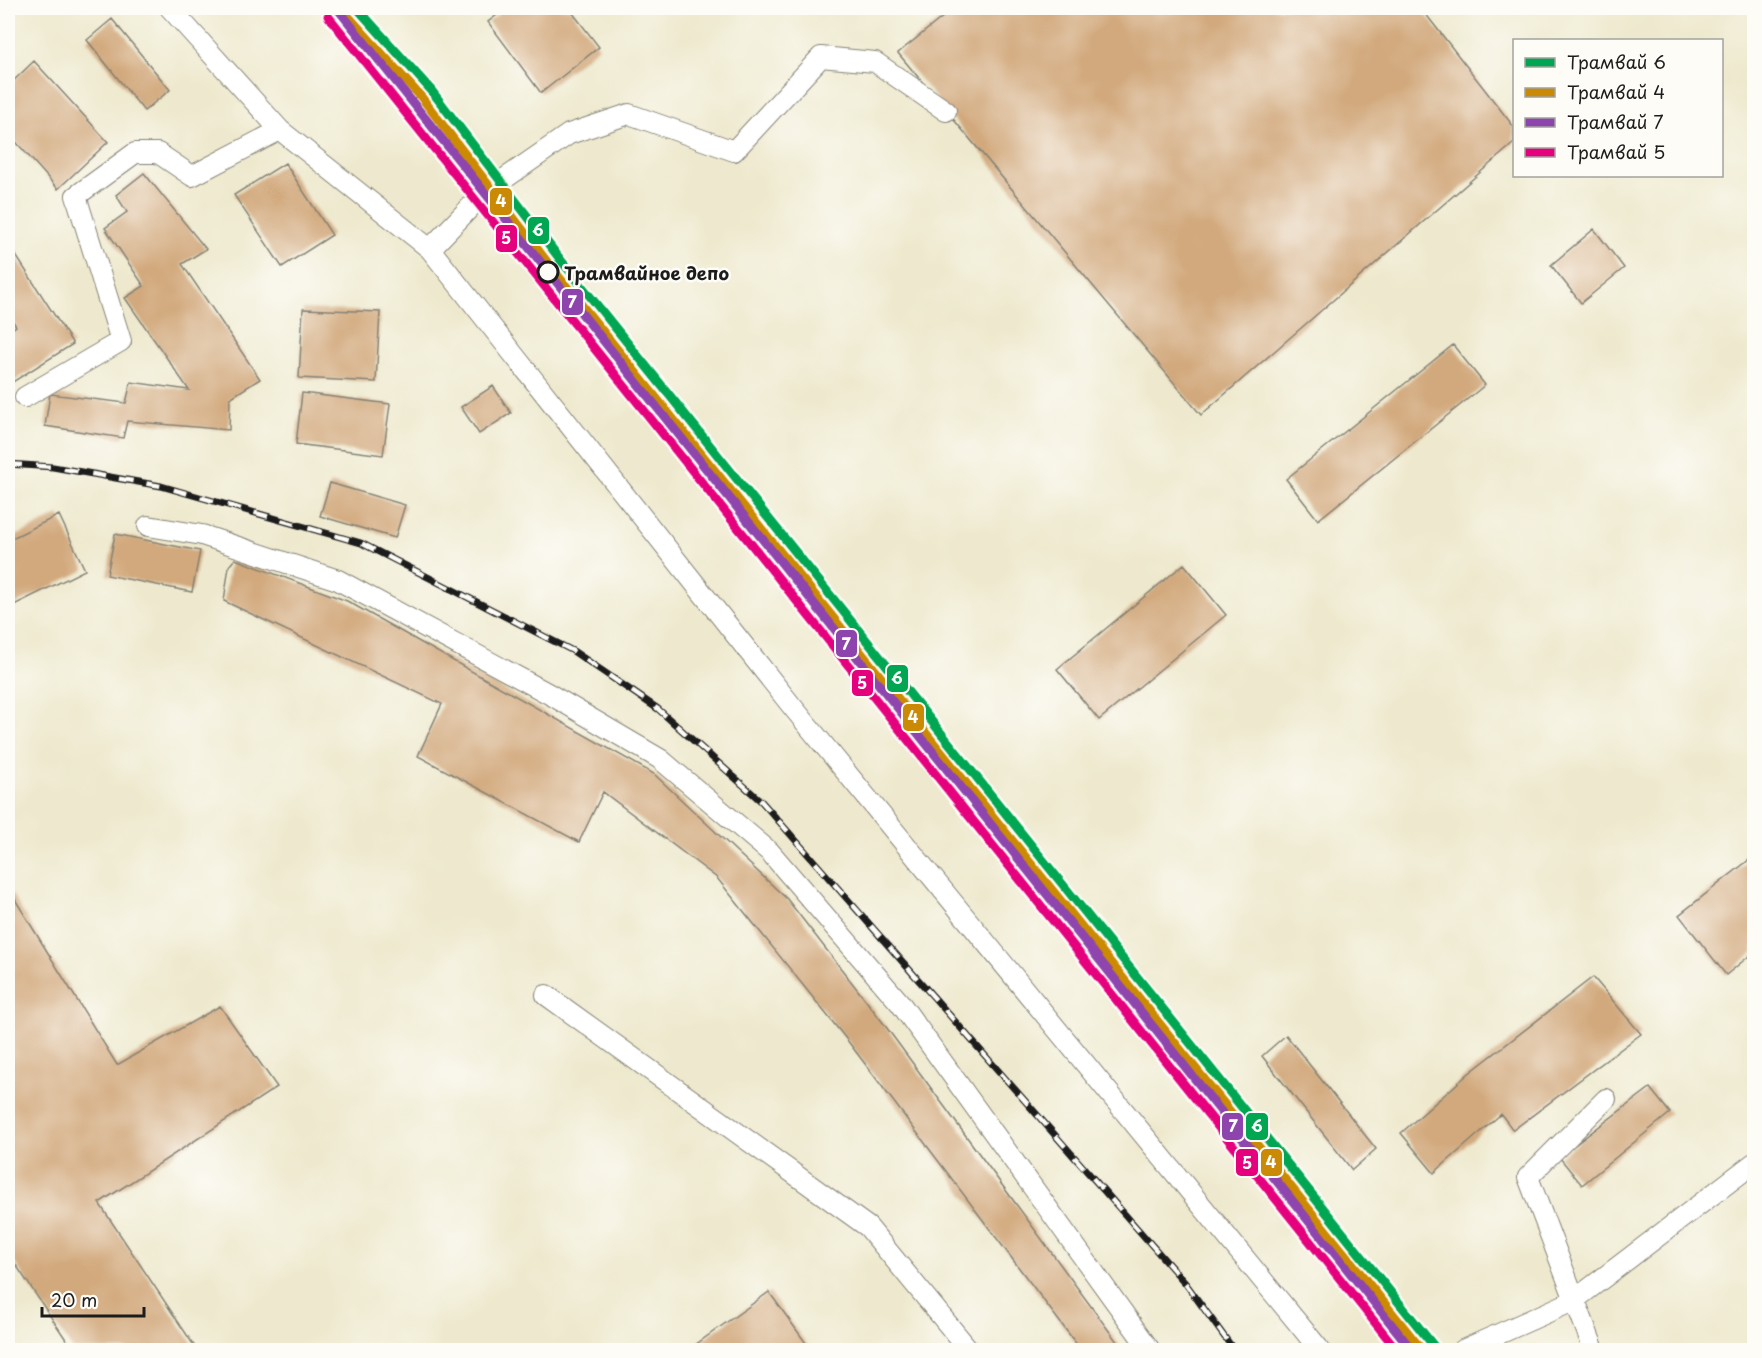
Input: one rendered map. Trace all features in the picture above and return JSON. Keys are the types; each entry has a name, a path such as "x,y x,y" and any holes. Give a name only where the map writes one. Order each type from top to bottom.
{"lane":[{"path":"170,8 280,130 430,249 791,705 1320,1350"},
{"path":"430,249 484,193 569,134 629,114 734,151 821,57 875,62 946,111"},
{"path":"25,397 121,340 76,196 135,153 158,153 192,176 280,130"},
{"path":"148,526 202,535 338,580 551,695 660,759 770,852 900,1003 1150,1350"},
{"path":"546,995 868,1227 969,1350"},
{"path":"1594,1350 1573,1301 1528,1177 1606,1099"},
{"path":"1463,1350 1573,1301 1755,1163"}],"building":[{"path":"506,8 569,8 599,47 541,93 488,22"},
{"path":"954,8 1421,8 1513,126 1513,144 1201,415 898,53"},
{"path":"112,19 170,90 144,111 87,40"},
{"path":"34,61 108,142 58,189 8,133 8,86"},
{"path":"285,163 332,235 282,267 234,195"},
{"path":"144,173 206,249 182,264 260,379 230,398 229,430 127,421 123,438 45,426 50,394 126,403 131,382 189,390 125,298 144,286 105,228 127,212 116,195"},
{"path":"1594,229 1624,268 1581,303 1551,265"},
{"path":"8,243 73,344 8,385 8,332 16,326 8,313"},
{"path":"303,309 380,312 376,382 299,378"},
{"path":"1453,345 1485,385 1318,520 1286,479"},
{"path":"493,386 511,413 479,434 461,407"},
{"path":"302,393 390,404 383,455 296,444"},
{"path":"330,483 405,505 395,538 320,516"},
{"path":"59,515 85,570 8,608 8,540"},
{"path":"115,534 200,551 192,592 107,575"},
{"path":"235,559 347,601 654,774 787,899 881,1020 1123,1350 1081,1350 847,1040 717,878 603,792 579,842 418,756 442,704 224,601 229,566"},
{"path":"1184,564 1226,615 1099,720 1057,669"},
{"path":"1754,856 1754,952 1726,975 1679,915"},
{"path":"8,888 117,1065 220,1006 277,1087 99,1203 197,1350 73,1350 8,1253"},
{"path":"1593,977 1641,1034 1513,1130 1501,1114 1434,1173 1401,1133 1468,1074"},
{"path":"1286,1035 1376,1149 1352,1170 1262,1056"},
{"path":"1650,1088 1670,1113 1582,1185 1559,1157"},
{"path":"769,1292 811,1350 688,1350"}],"railway":[{"path":"8,464 53,467 161,486 361,543 573,651 658,709 762,802 1186,1284 1234,1350"}],"tram line":[{"name":"7","path":"337,8 1412,1350"},
{"name":"6","path":"357,8 431,90 560,259 1437,1350"},
{"name":"5","path":"328,16 1397,1350"},
{"name":"4","path":"348,16 422,98 551,267 1422,1350"}],"place":[{"name":"Трамвайное депо","path":"548,272"}]}
